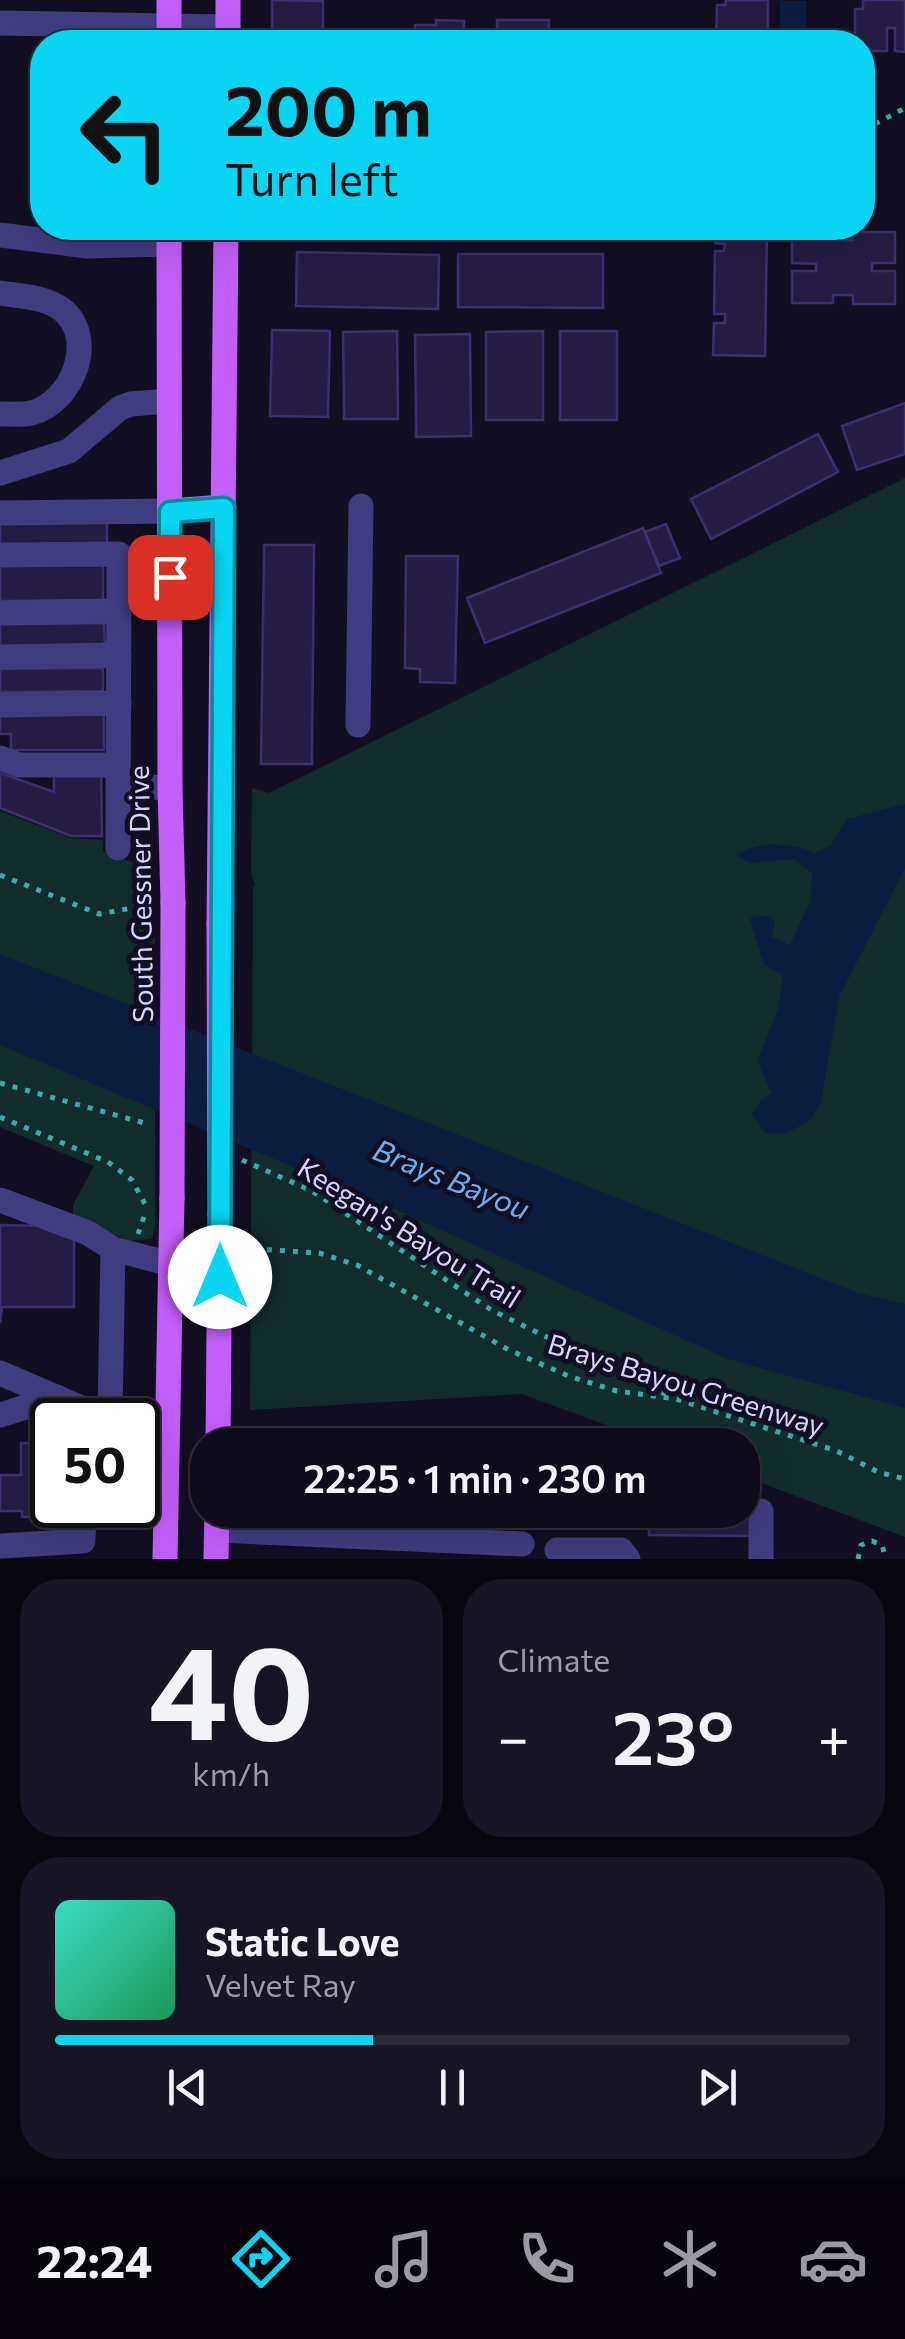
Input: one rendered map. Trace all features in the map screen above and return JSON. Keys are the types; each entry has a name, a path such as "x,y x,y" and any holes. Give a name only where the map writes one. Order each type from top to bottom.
{"main road":[{"path":"228,0 228,30"},
{"name":"South Gessner Drive","path":"165,1559 172,1198 165,903 170,788 169,240"},
{"path":"218,1428 226,240"},
{"path":"170,512 224,508"},
{"path":"216,1559 217,1528"}],"lane":[{"path":"0,24 169,23 203,30"},
{"path":"0,235 30,239"},
{"path":"40,240 87,246 136,240"},
{"path":"0,293 41,300 58,306 70,317 77,333 78,365 72,380 55,400 33,413 0,414"},
{"path":"0,473 69,451 120,408 170,401"},
{"path":"358,725 361,506"},
{"path":"0,512 170,512"},
{"path":"0,555 119,554 118,848"},
{"path":"0,613 119,611"},
{"path":"0,657 119,655"},
{"path":"0,705 119,703"},
{"path":"0,758 19,765 118,776 170,788"},
{"path":"0,1200 88,1233 113,1249 171,1264"},
{"path":"96,1398 113,1249"},
{"path":"0,1372 57,1398"},
{"path":"0,1416 30,1407"},
{"path":"160,1414 168,1414"},
{"path":"760,1512 761,1559"},
{"path":"0,1546 82,1541 83,1528"},
{"path":"274,1528 308,1547 447,1550 522,1544"},
{"path":"557,1550 621,1550 628,1559"}],"path":[{"path":"875,124 905,108"},
{"path":"0,875 99,914 165,903"},
{"path":"0,1084 149,1125"},
{"path":"0,1116 108,1162 132,1180 147,1210"},
{"name":"Keegan's Bayou Trail","path":"231,1156 312,1191 493,1311 676,1400"},
{"name":"Brays Bayou Greenway","path":"235,1248 320,1254 357,1265 509,1350 571,1377 617,1391 676,1400 837,1451 878,1472 905,1479"},
{"path":"858,1559 861,1545 872,1541 882,1546 886,1559"}],"green space":[{"path":"905,478 905,1537 760,1482 760,1428 614,1428 522,1394 250,1410 253,886 256,887 251,873 252,788 269,793"},
{"path":"0,811 71,838 103,840 103,851 155,871 155,1229 151,1239 129,1241 73,1216 73,1205 94,1166 0,1127"}],"water":[{"path":"780,1 806,1 807,30 780,30"},
{"path":"905,804 905,868 839,997 821,1102 812,1118 795,1129 782,1134 765,1133 752,1114 761,1100 772,1093 757,1061 778,1009 783,975 764,964 750,919 755,915 771,917 775,922 771,937 790,945 811,900 812,873 794,859 751,863 737,855 755,847 776,845 815,853 831,845 847,819"},
{"name":"Brays Bayou","path":"0,954 858,1293 905,1304 905,1408 728,1359 397,1210 0,1045"}],"building":[{"path":"272,0 323,1 323,30 272,30"},
{"path":"726,0 768,0 768,30 716,30 717,5 725,5"},
{"path":"863,0 905,0 905,52 895,51 895,28 887,28 887,51 875,51 875,30 855,30 855,9 863,9"},
{"path":"436,20 464,21 464,30 415,30 415,25 436,25"},
{"path":"497,20 549,20 549,30 497,30"},
{"path":"875,232 895,232 895,263 872,263 872,271 895,271 895,304 853,304 853,295 833,295 833,303 792,303 792,271 816,271 816,264 792,263 792,240 875,240"},
{"path":"767,240 765,356 713,355 714,323 725,323 725,314 714,314 715,251 724,251 725,244 715,243"},
{"path":"297,252 439,255 438,309 296,306"},
{"path":"458,254 603,254 603,308 458,307"},
{"path":"272,330 330,331 328,417 270,416"},
{"path":"397,331 398,419 344,419 343,332"},
{"path":"543,331 543,420 486,420 486,332"},
{"path":"560,331 617,331 617,420 560,420"},
{"path":"470,334 471,436 416,437 415,335"},
{"path":"905,403 905,454 857,470 842,426"},
{"path":"818,434 838,472 711,539 691,499"},
{"path":"107,521 107,545 0,546 0,522"},
{"path":"666,524 680,558 659,566 645,532"},
{"path":"643,528 661,573 485,643 467,598"},
{"path":"264,545 314,545 312,764 261,764"},
{"path":"406,556 458,556 455,683 420,682 420,669 405,668"},
{"path":"103,565 103,600 0,601 0,566"},
{"path":"104,623 105,647 0,648 0,624"},
{"path":"103,668 103,691 0,692 0,669"},
{"path":"104,714 104,750 11,750 11,734 0,734 0,715"},
{"path":"101,771 102,836 71,836 0,808 0,773 54,792 54,772"},
{"path":"0,1225 48,1226 74,1237 74,1307 2,1307 0,1323"},
{"path":"21,1443 30,1443 30,1517 22,1517 22,1511 0,1511 0,1475 21,1475"},
{"path":"649,1528 752,1528 752,1536 649,1535"}],"route":[{"path":"170,577 170,512 224,508 220,1277"}]}
